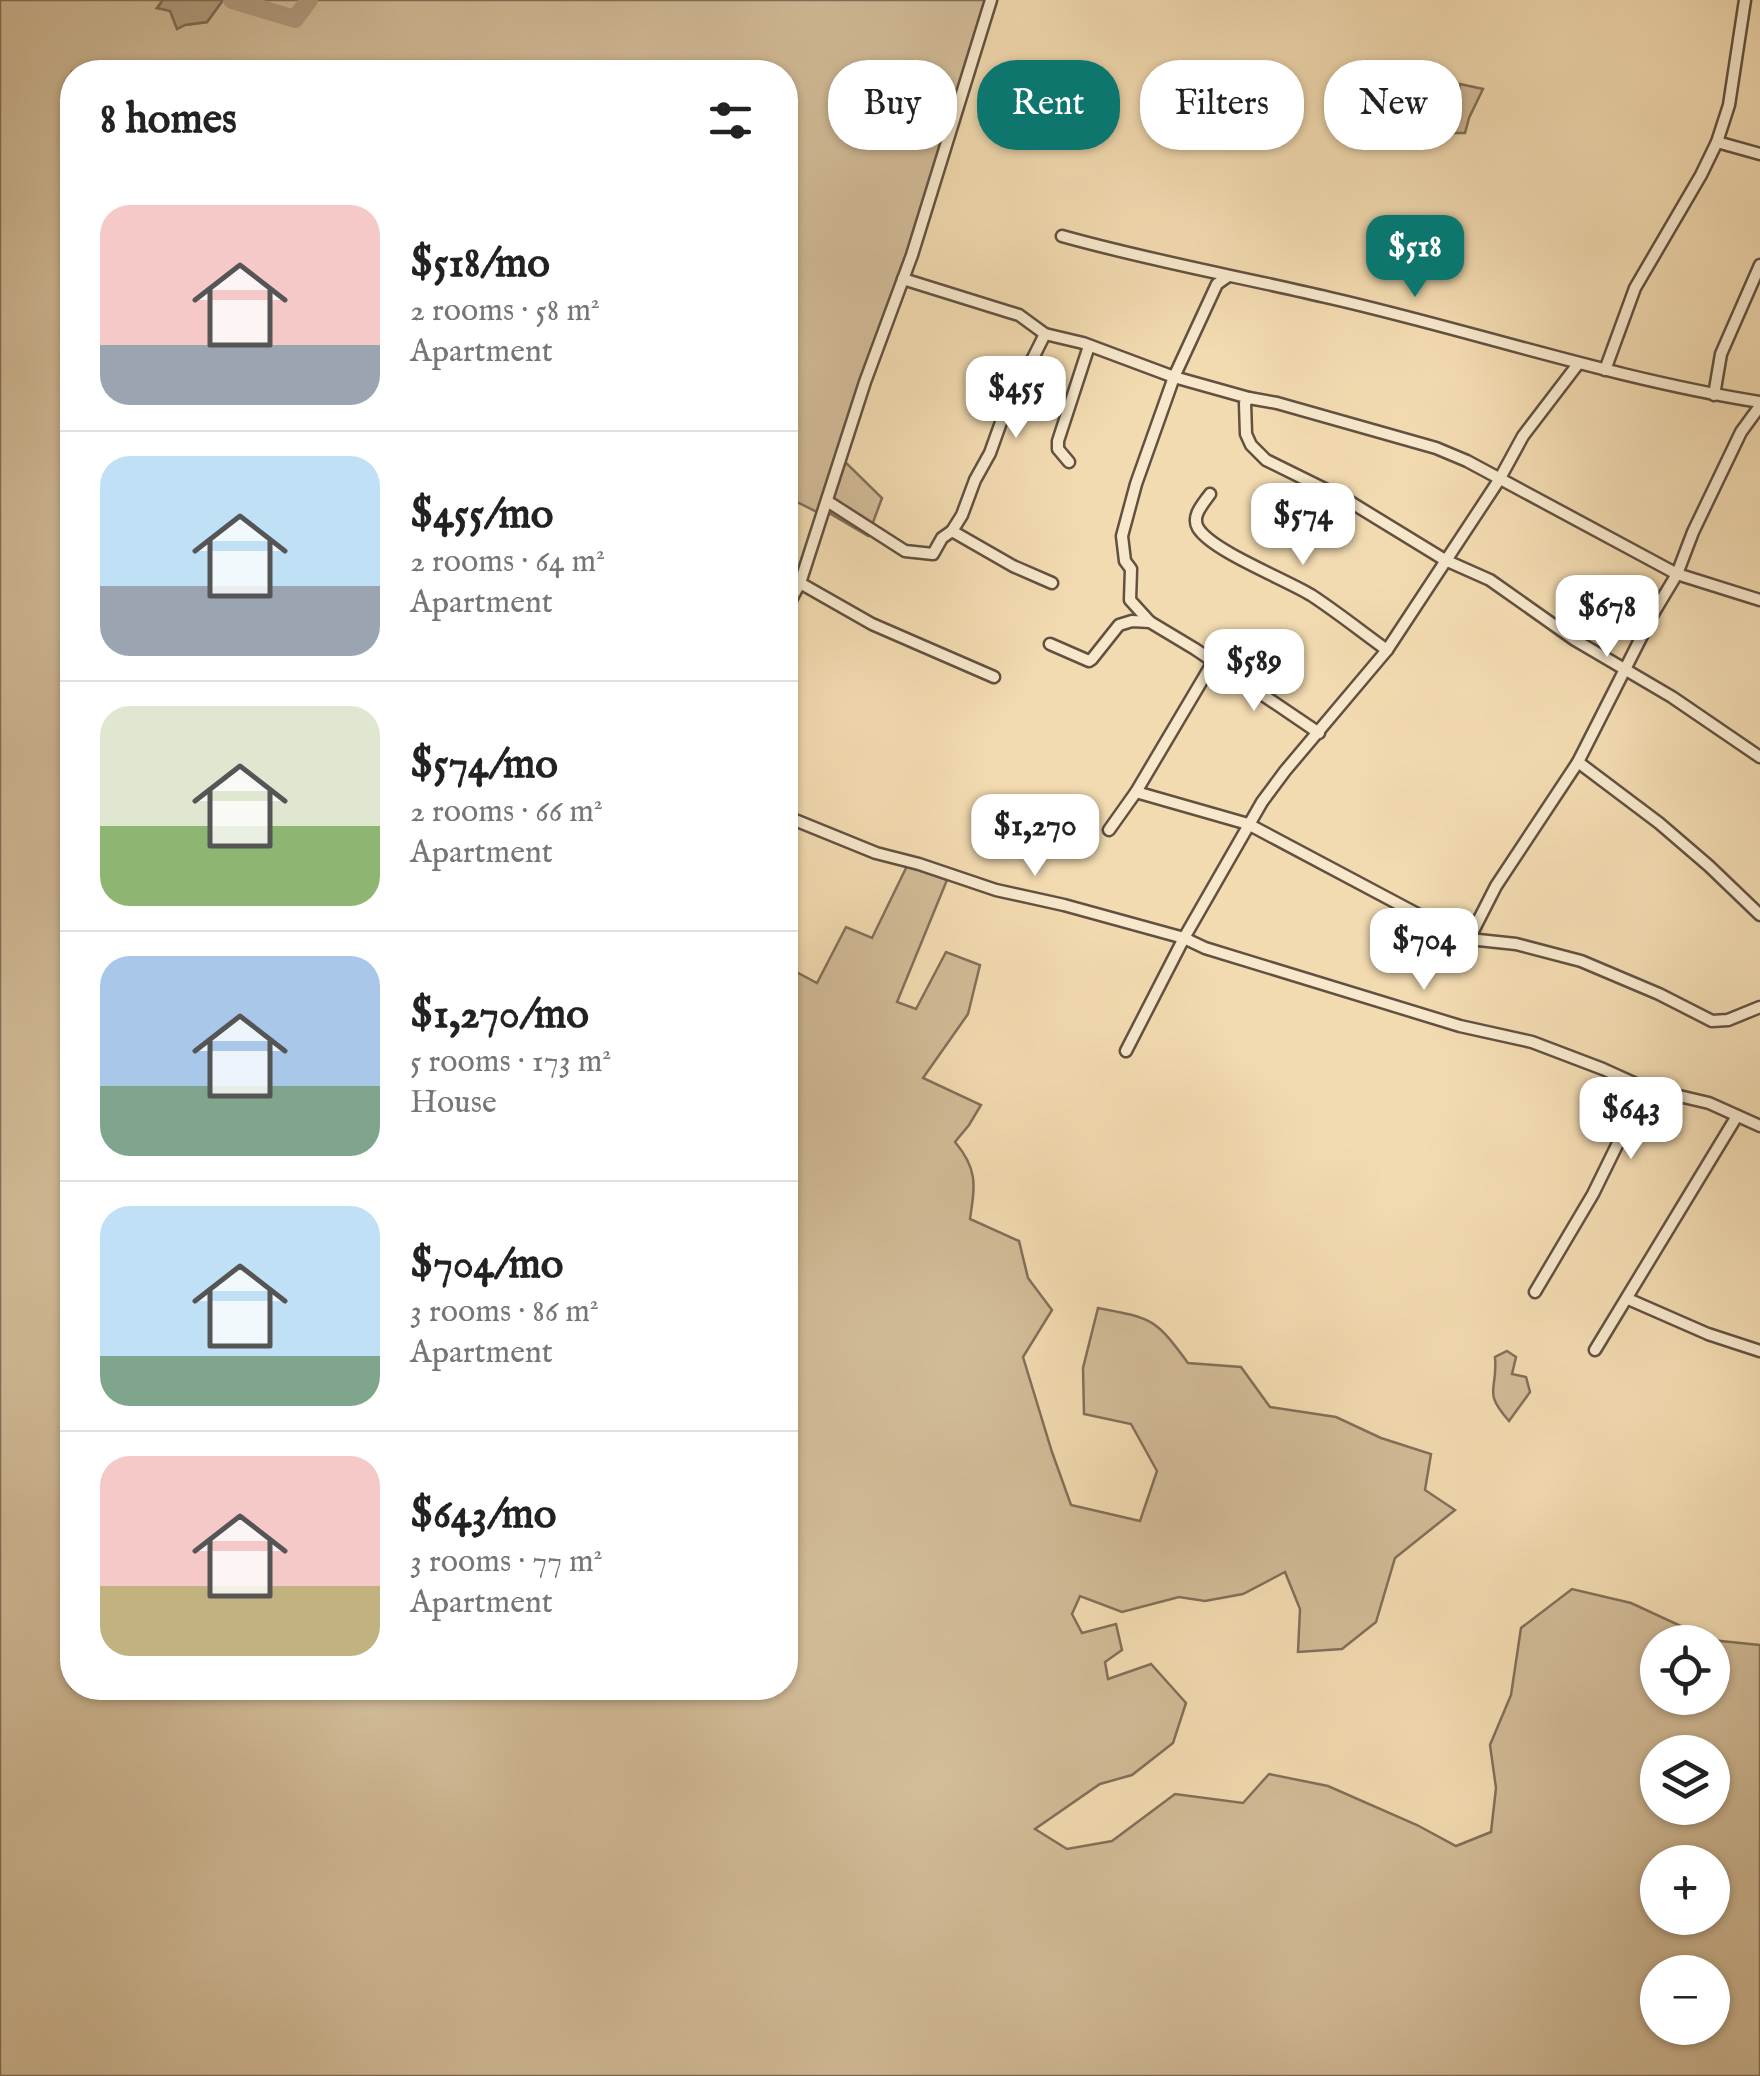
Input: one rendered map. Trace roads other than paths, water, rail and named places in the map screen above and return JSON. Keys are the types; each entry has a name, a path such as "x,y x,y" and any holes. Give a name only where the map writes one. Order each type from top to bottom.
{"street":[{"path":"798,587 903,278 991,0"},
{"path":"1605,370 1634,288 1717,142 1728,105 1744,0"},
{"path":"1717,142 1760,154"},
{"path":"1062,236 1331,298 1578,364 1760,404 1740,432 1677,574 1578,762 1496,886 1469,939"},
{"path":"1714,395 1721,354 1760,265"},
{"path":"1227,277 1217,284 1174,376 1136,484 1122,536 1124,561 1131,569 1130,600 1150,622 1318,733"},
{"path":"903,278 1019,315 1045,334 1174,376 1436,448 1677,574 1760,600"},
{"path":"828,500 906,551 932,554 942,538 952,532 968,504 1014,386 1045,334"},
{"path":"1069,462 1062,456 1058,441 1089,346"},
{"path":"1126,1050 1248,824 1285,770 1387,650 1499,480 1523,436 1578,364"},
{"path":"1249,398 1245,403 1246,434 1266,460 1347,500 1445,560 1490,580 1574,640 1759,753"},
{"path":"1210,494 1196,514 1196,522 1198,529 1219,548 1312,596 1387,650"},
{"path":"952,532 1052,583"},
{"path":"800,583 872,624 994,677"},
{"path":"1050,644 1088,661 1119,625 1150,622"},
{"path":"1110,830 1213,662"},
{"path":"1578,762 1660,823 1760,915"},
{"path":"1136,792 1248,824 1469,939 1516,944 1580,961 1712,1021 1728,1020 1760,1007"},
{"path":"798,821 876,854 996,890 1184,938 1460,1026 1532,1042 1644,1088 1709,1103 1760,1126"},
{"path":"1535,1292 1593,1194 1644,1088"},
{"path":"1595,1350 1738,1116"},
{"path":"1628,1298 1708,1334 1760,1351"}],"waterway":[{"path":"232,0 295,19 309,0"}]}
